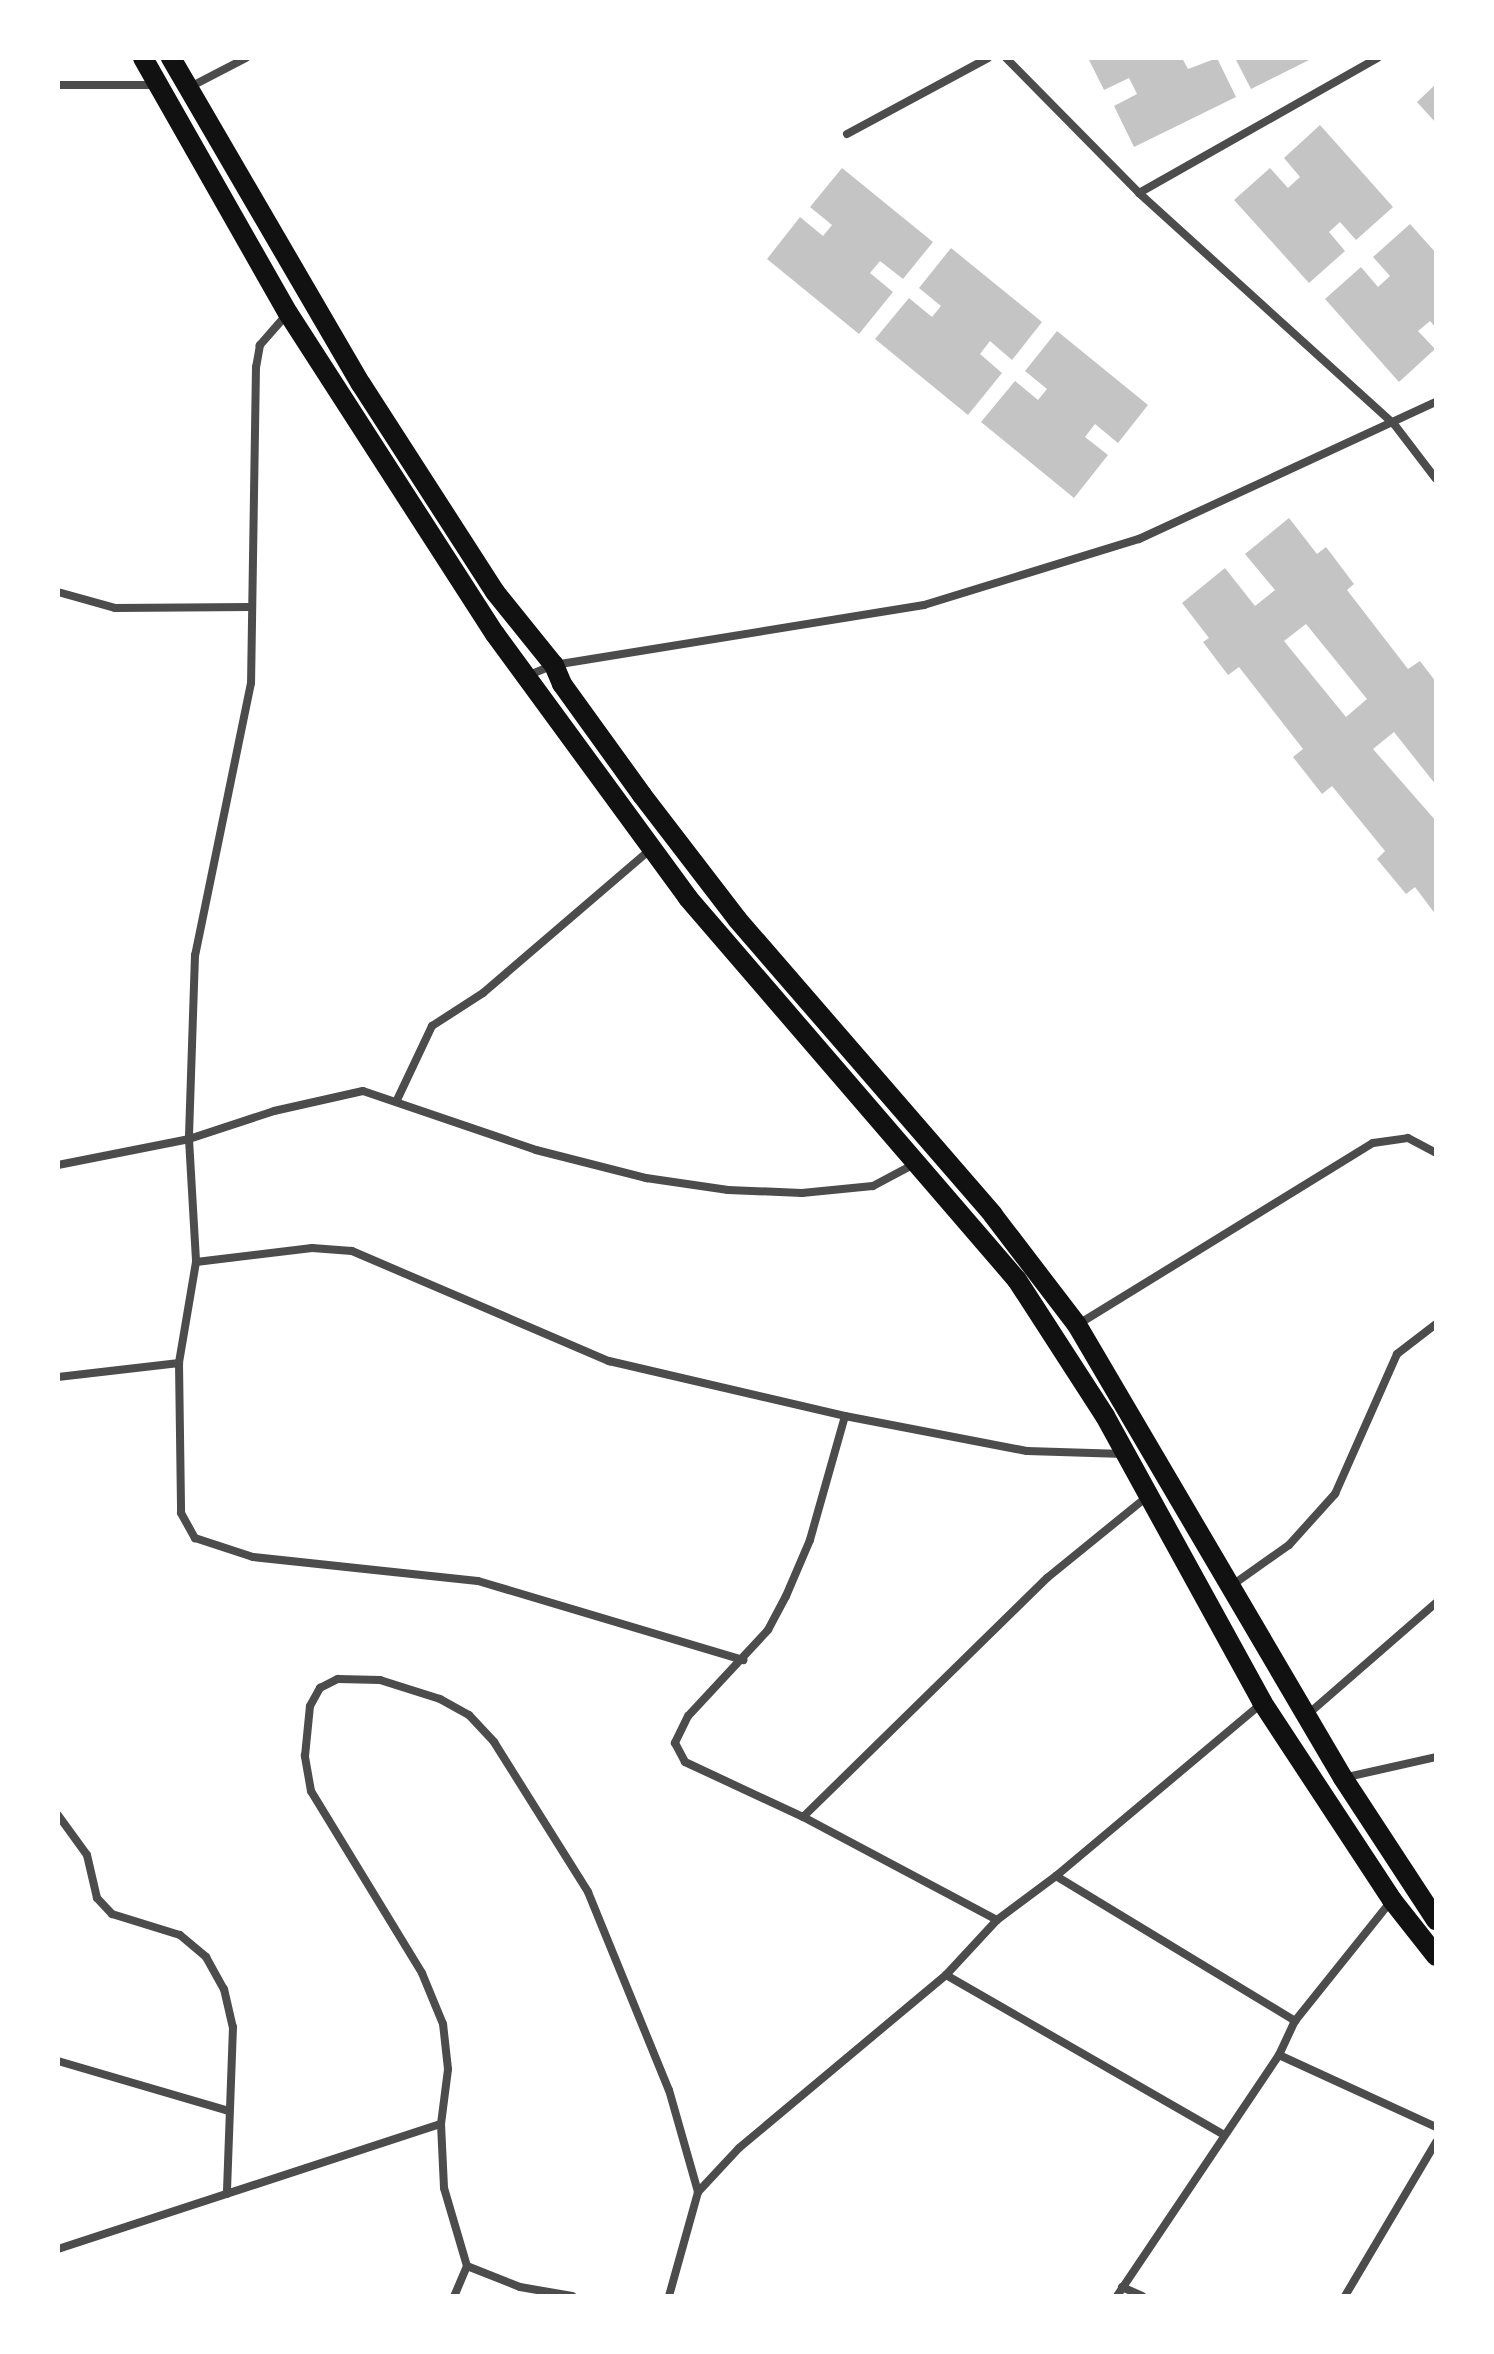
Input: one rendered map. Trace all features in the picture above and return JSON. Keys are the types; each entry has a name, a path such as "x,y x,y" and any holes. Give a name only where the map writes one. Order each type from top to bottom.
{"main road":[{"path":"143,58 288,313 495,634 651,849 1017,1280 1125,1454 1262,1702 1392,1900 1436,1956"},
{"path":"174,63 430,493 495,592 554,665 633,782 737,919 993,1215 1077,1325 1343,1778 1436,1920"}],"street":[{"path":"187,88 246,58"},
{"path":"847,134 988,58"},
{"path":"1006,58 1139,193 1394,424 1436,479"},
{"path":"1139,193 1378,58"},
{"path":"58,85 158,85"},
{"path":"288,313 260,345 256,367 251,683 195,955 189,1139 196,1262 179,1363 181,1513 195,1538 253,1557 478,1581 743,1660"},
{"path":"528,676 554,665 924,605 1139,539 1436,402"},
{"path":"58,592 115,608 251,607"},
{"path":"397,1100 432,1026 483,993 651,849"},
{"path":"58,1165 189,1139 331,1096 363,1091 397,1100 536,1150 646,1178 728,1190 802,1193 873,1186 916,1163"},
{"path":"1077,1325 1373,1143 1408,1138 1436,1153"},
{"path":"196,1262 312,1248 352,1251 609,1361 845,1416 1027,1451 1125,1454"},
{"path":"1230,1586 1289,1545 1335,1494 1397,1354 1436,1324"},
{"path":"58,1377 179,1363"},
{"path":"845,1416 810,1540 768,1630 688,1716 678,1730 676,1753 997,1920"},
{"path":"803,1817 1047,1578 1148,1496"},
{"path":"1307,1715 1436,1603"},
{"path":"454,2296 467,2266 444,2188 441,2124 448,2069 443,2024 422,1973 311,1791 305,1756 310,1706 320,1688 338,1679 380,1680 440,1699 469,1715 494,1742 588,1892 669,2090 698,2192"},
{"path":"669,2296 698,2192 739,2148 946,1975 997,1920 1056,1876 1262,1702"},
{"path":"1343,1778 1436,1757"},
{"path":"58,1815 87,1855 97,1898 112,1914 180,1935 206,1957 224,1989 233,2027 226,2110 227,2194"},
{"path":"1056,1876 1295,2021"},
{"path":"1142,2296 1119,2292 1222,2134 1279,2055 1295,2021 1392,1900"},
{"path":"946,1975 1222,2134"},
{"path":"1279,2055 1436,2127"},
{"path":"58,2061 226,2110"},
{"path":"58,2249 441,2124"},
{"path":"1345,2296 1436,2142"},
{"path":"467,2266 520,2287 572,2296"}],"building":[{"path":"1088,58 1182,58 1188,69 1217,58 1236,97 1134,147 1114,106 1137,94 1129,78 1104,90"},
{"path":"1235,58 1313,58 1251,89"},
{"path":"1436,84 1436,123 1417,102"},
{"path":"1320,125 1393,207 1356,240 1340,222 1329,232 1345,251 1309,283 1234,200 1270,168 1288,188 1300,177 1284,158"},
{"path":"842,168 933,242 903,279 880,261 870,273 893,292 859,334 767,259 800,217 823,236 832,225 810,207"},
{"path":"1410,224 1436,253 1436,328 1430,321 1418,331 1435,349 1399,382 1325,299 1361,267 1378,287 1390,276 1373,257"},
{"path":"951,248 1042,322 1012,360 990,341 980,354 1002,373 968,415 875,339 909,298 932,317 941,306 919,288"},
{"path":"1057,331 1148,405 1118,443 1095,424 1085,437 1108,455 1074,498 981,422 1015,381 1038,400 1047,389 1025,371"},
{"path":"1289,518 1317,554 1326,547 1354,584 1347,590 1408,669 1420,661 1436,682 1436,785 1394,732 1373,749 1436,821 1436,915 1415,887 1406,894 1377,859 1385,851 1332,786 1322,794 1293,757 1303,749 1239,667 1228,675 1203,642 1209,638 1182,603 1225,568 1255,606 1275,590 1245,554","holes":["1306,624 1367,699 1346,717 1284,641"]}]}
